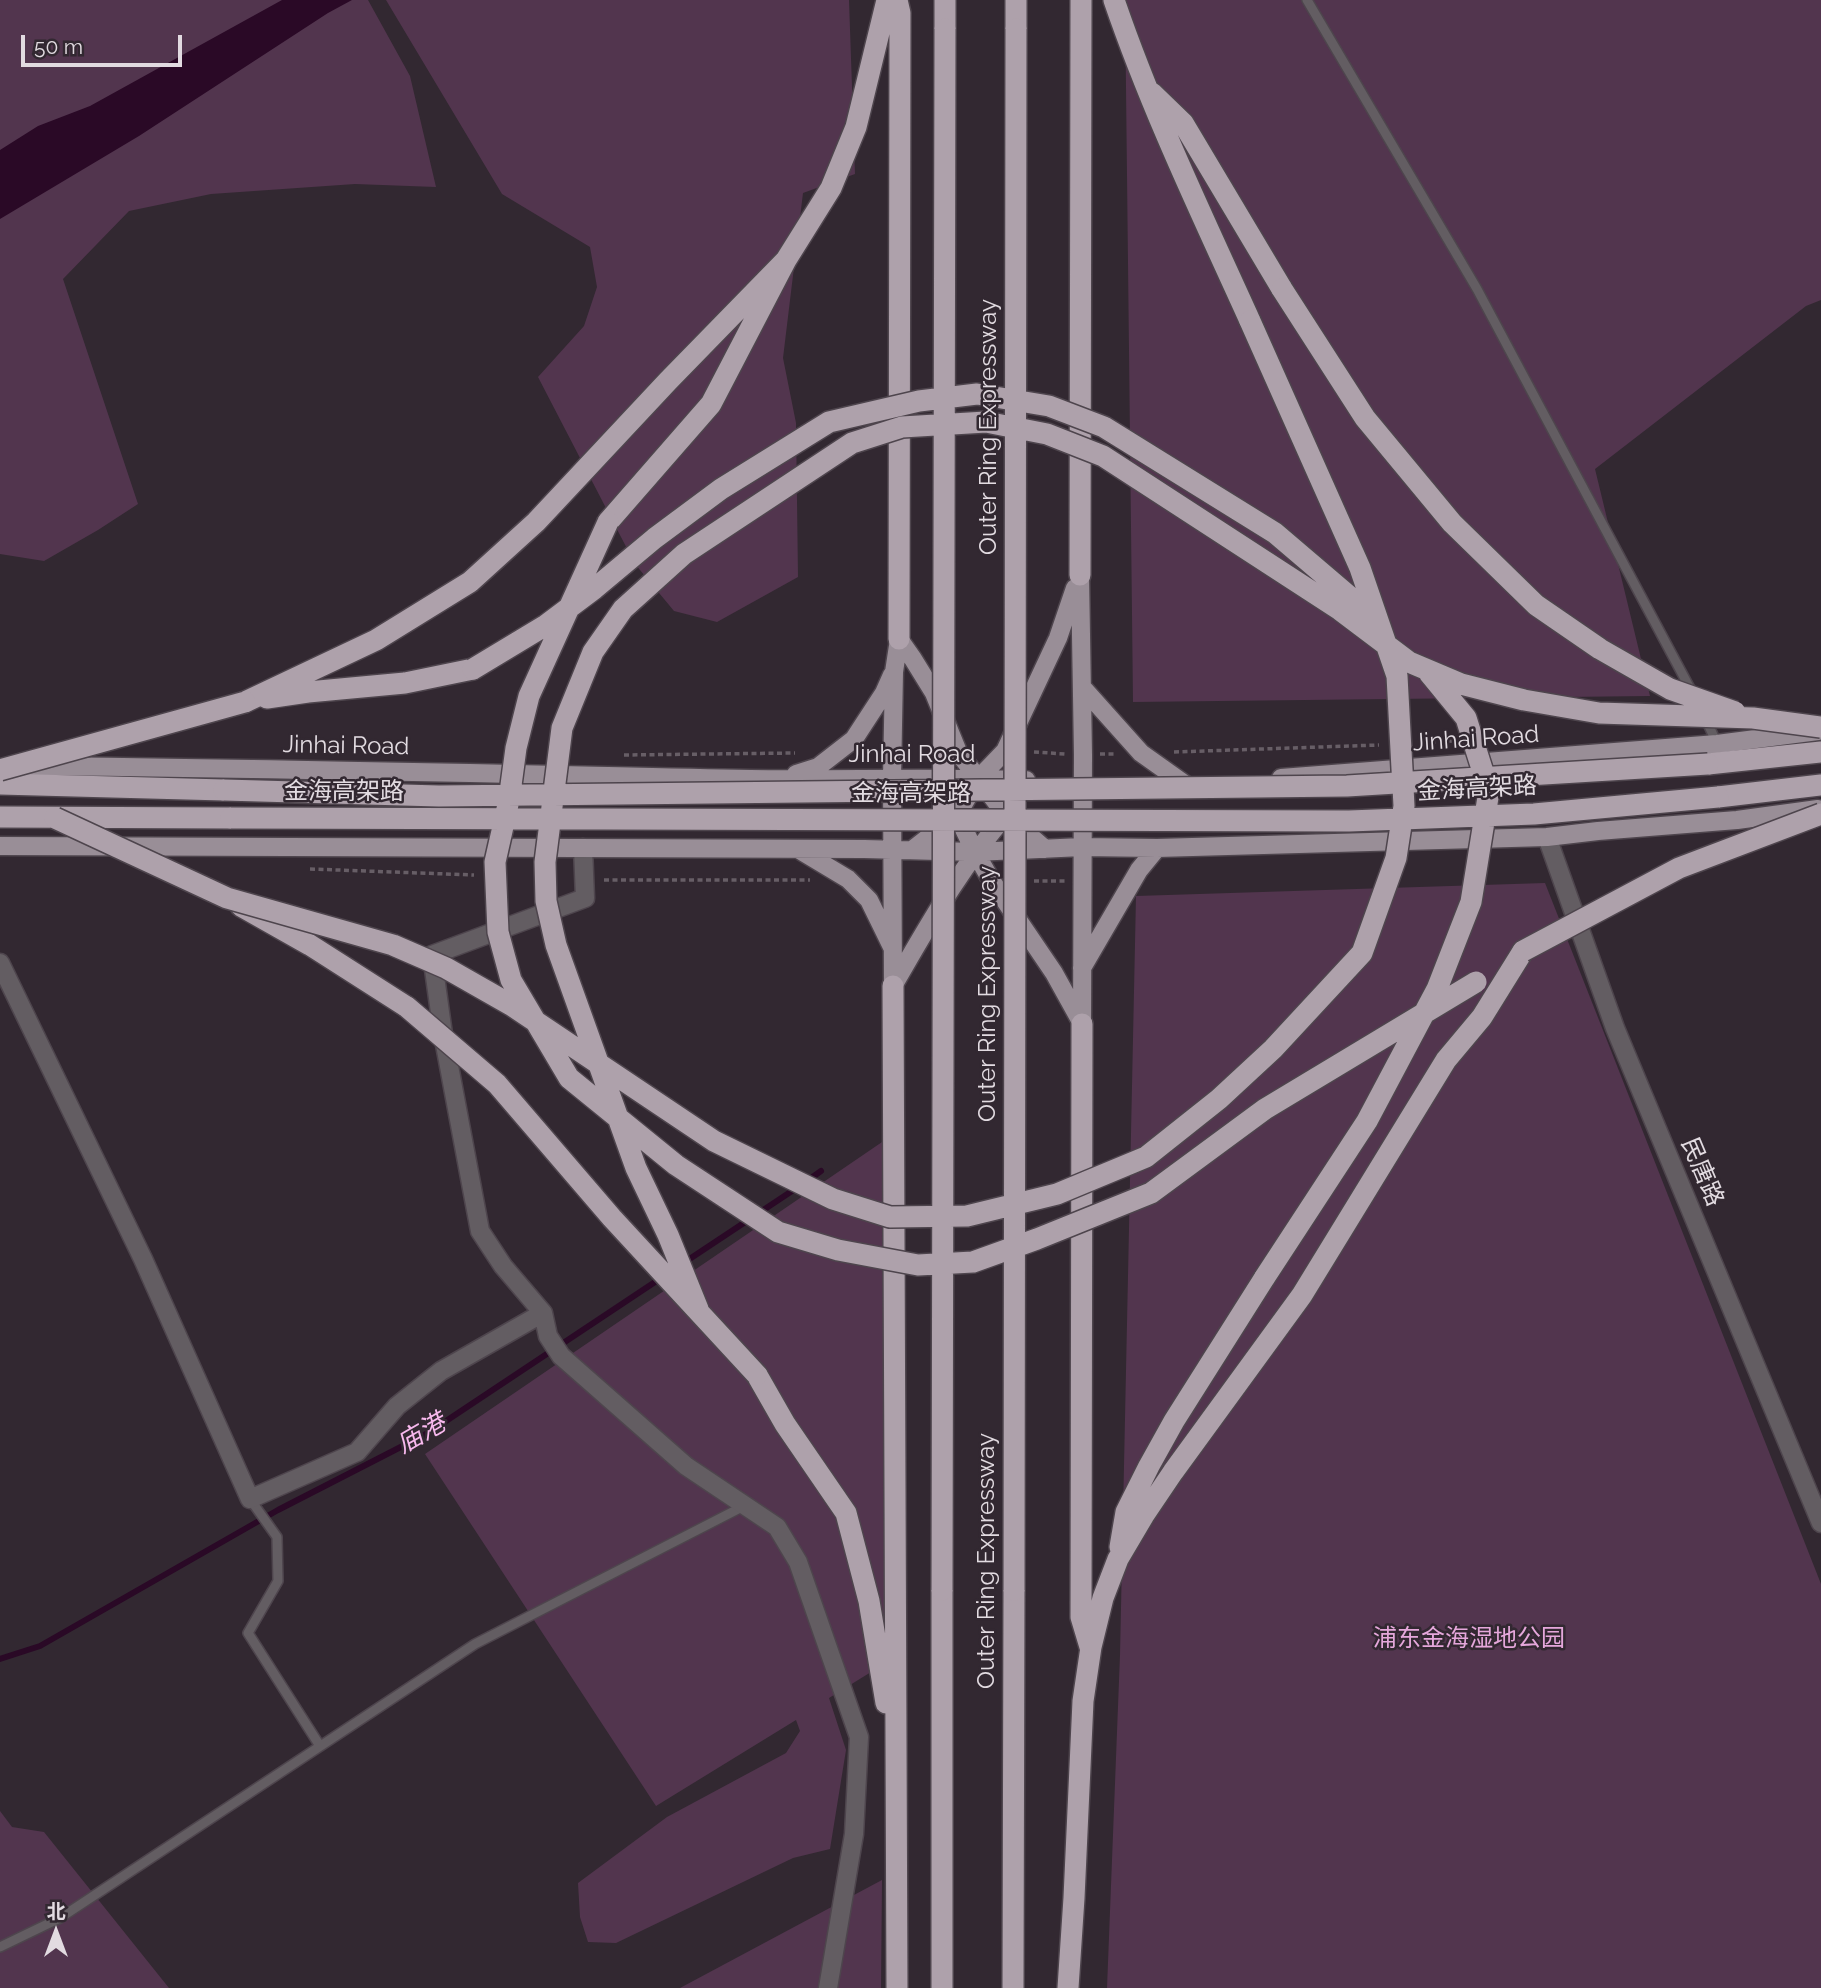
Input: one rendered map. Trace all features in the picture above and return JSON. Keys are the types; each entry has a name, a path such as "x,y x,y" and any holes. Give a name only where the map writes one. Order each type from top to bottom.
{"highway":[{"path":"887,0 856,127 831,188 786,260 711,404 608,522 529,696 516,748 509,800 495,862 498,932 511,980 569,1078 676,1165 778,1232 838,1250 918,1265 973,1262 1151,1193 1265,1109 1500,969 1523,951 1679,868 1821,811"},
{"path":"897,0 900,13 899,639"},
{"name":"Outer Ring Expressway","path":"942,1988 945,0"},
{"name":"Outer Ring Expressway","path":"1013,1988 1016,0"},
{"path":"1080,575 1081,0"},
{"path":"227,898 393,945 446,968 511,1005 714,1141 833,1199 890,1217 967,1216 1057,1194 1146,1157 1219,1100 1273,1049 1362,953 1396,858 1404,806 1397,676 1360,568 1251,321 1176,161 1114,0"},
{"path":"1145,86 1183,123 1282,289 1365,418 1452,523 1536,605 1600,649 1670,689 1753,718"},
{"path":"245,702 376,640 470,582 536,522 786,260"},
{"path":"0,768 245,702 308,692 405,683 472,669 546,625 721,489 829,422 919,401 977,394 1049,406 1104,427 1275,533 1367,610 1410,651 1466,718 1489,791 1471,902 1437,989 1367,1121 1174,1421 1126,1512 1118,1559"},
{"path":"698,1310 668,1236 636,1168 555,945 546,901 545,862 562,728 593,652 622,609 684,554 852,443 902,427 986,422 1047,434 1103,456 1340,610 1409,662 1461,684 1524,700 1599,713 1753,718 1821,729"},
{"name":"金海高架路","path":"0,784 439,796 1347,786 1708,764 1821,752"},
{"name":"金海高架路","path":"0,817 1349,821 1534,814 1821,785"},
{"path":"55,818 227,898 310,945 407,1007 497,1084 612,1217 757,1375 785,1424 846,1513 869,1601 897,1765"},
{"path":"1068,1988 1083,1701 1091,1647 1103,1598 1118,1559 1173,1472 1301,1295 1446,1060 1482,1017 1523,951"},
{"path":"893,986 897,1988"},
{"path":"1082,1024 1082,1616 1091,1647"}],"main road":[{"path":"1080,575 1082,1024"},
{"path":"912,850 957,815 979,778 1005,751 1058,638 1080,575"},
{"path":"893,986 892,778 894,672 899,639"},
{"path":"899,639 934,693 958,752 1006,815 1045,849"},
{"path":"755,779 793,775 818,767 854,739 884,693 894,672"},
{"path":"1082,687 1141,753 1186,785"},
{"name":"Jinhai Road","path":"0,768 165,767 755,779 979,778 1082,780 1108,786 1186,785 1717,744 1821,729"},
{"path":"911,779 957,815 991,880 1054,974 1082,1024"},
{"path":"893,986 975,852 1006,815 1051,781"},
{"path":"0,846 894,849 975,852 1082,847 1157,848 1547,837 1821,811"},
{"path":"1082,968 1139,870 1157,848"},
{"path":"798,849 848,879 869,900 893,950"}],"street":[{"name":"民唐路","path":"1547,837 1615,1028 1821,1523"},
{"path":"583,848 585,898 432,955 443,1034 480,1231 503,1266 543,1313 548,1336 561,1356 685,1466 776,1527 798,1562 859,1737 854,1834 828,1988"},
{"path":"0,963 137,1247 252,1503 357,1452 397,1406 441,1371 543,1313"}],"lane":[{"path":"1307,0 1477,289 1712,730 1717,744"},
{"path":"252,1503 277,1537 278,1581 248,1633 320,1746"},
{"path":"0,1947 60,1918 475,1644 744,1506"}],"green space":[{"path":"0,0 368,0 410,76 436,187 355,184 211,194 129,211 63,279 138,504 44,561 0,554"},
{"path":"386,0 849,0 855,174 803,193 783,358 796,423 798,577 717,622 674,611 635,564 538,377 584,326 597,287 590,247 502,194"},
{"path":"1125,0 1821,0 1821,300 1806,306 1595,469 1650,696 1133,702"},
{"name":"浦东金海湿地公园","path":"1545,883 1821,1584 1821,1988 1107,1988 1120,1655 1136,896"},
{"path":"885,1140 884,1664 829,1698 846,1750 830,1849 793,1858 616,1943 588,1942 580,1917 578,1883 667,1817 786,1753 800,1731 796,1720 656,1806 425,1454"},
{"path":"0,1811 12,1827 44,1832 169,1988 0,1988"},
{"path":"882,1880 881,1988 680,1988"}],"shaded area":[{"path":"282,0 352,0 139,136 0,219 0,150 38,126 90,106"}],"waterway":[{"name":"庙港","path":"807,1181 821,1171"},
{"name":"庙港","path":"685,1262 798,1187"},
{"name":"庙港","path":"0,1659 40,1646 278,1510 428,1433 661,1278"}]}
